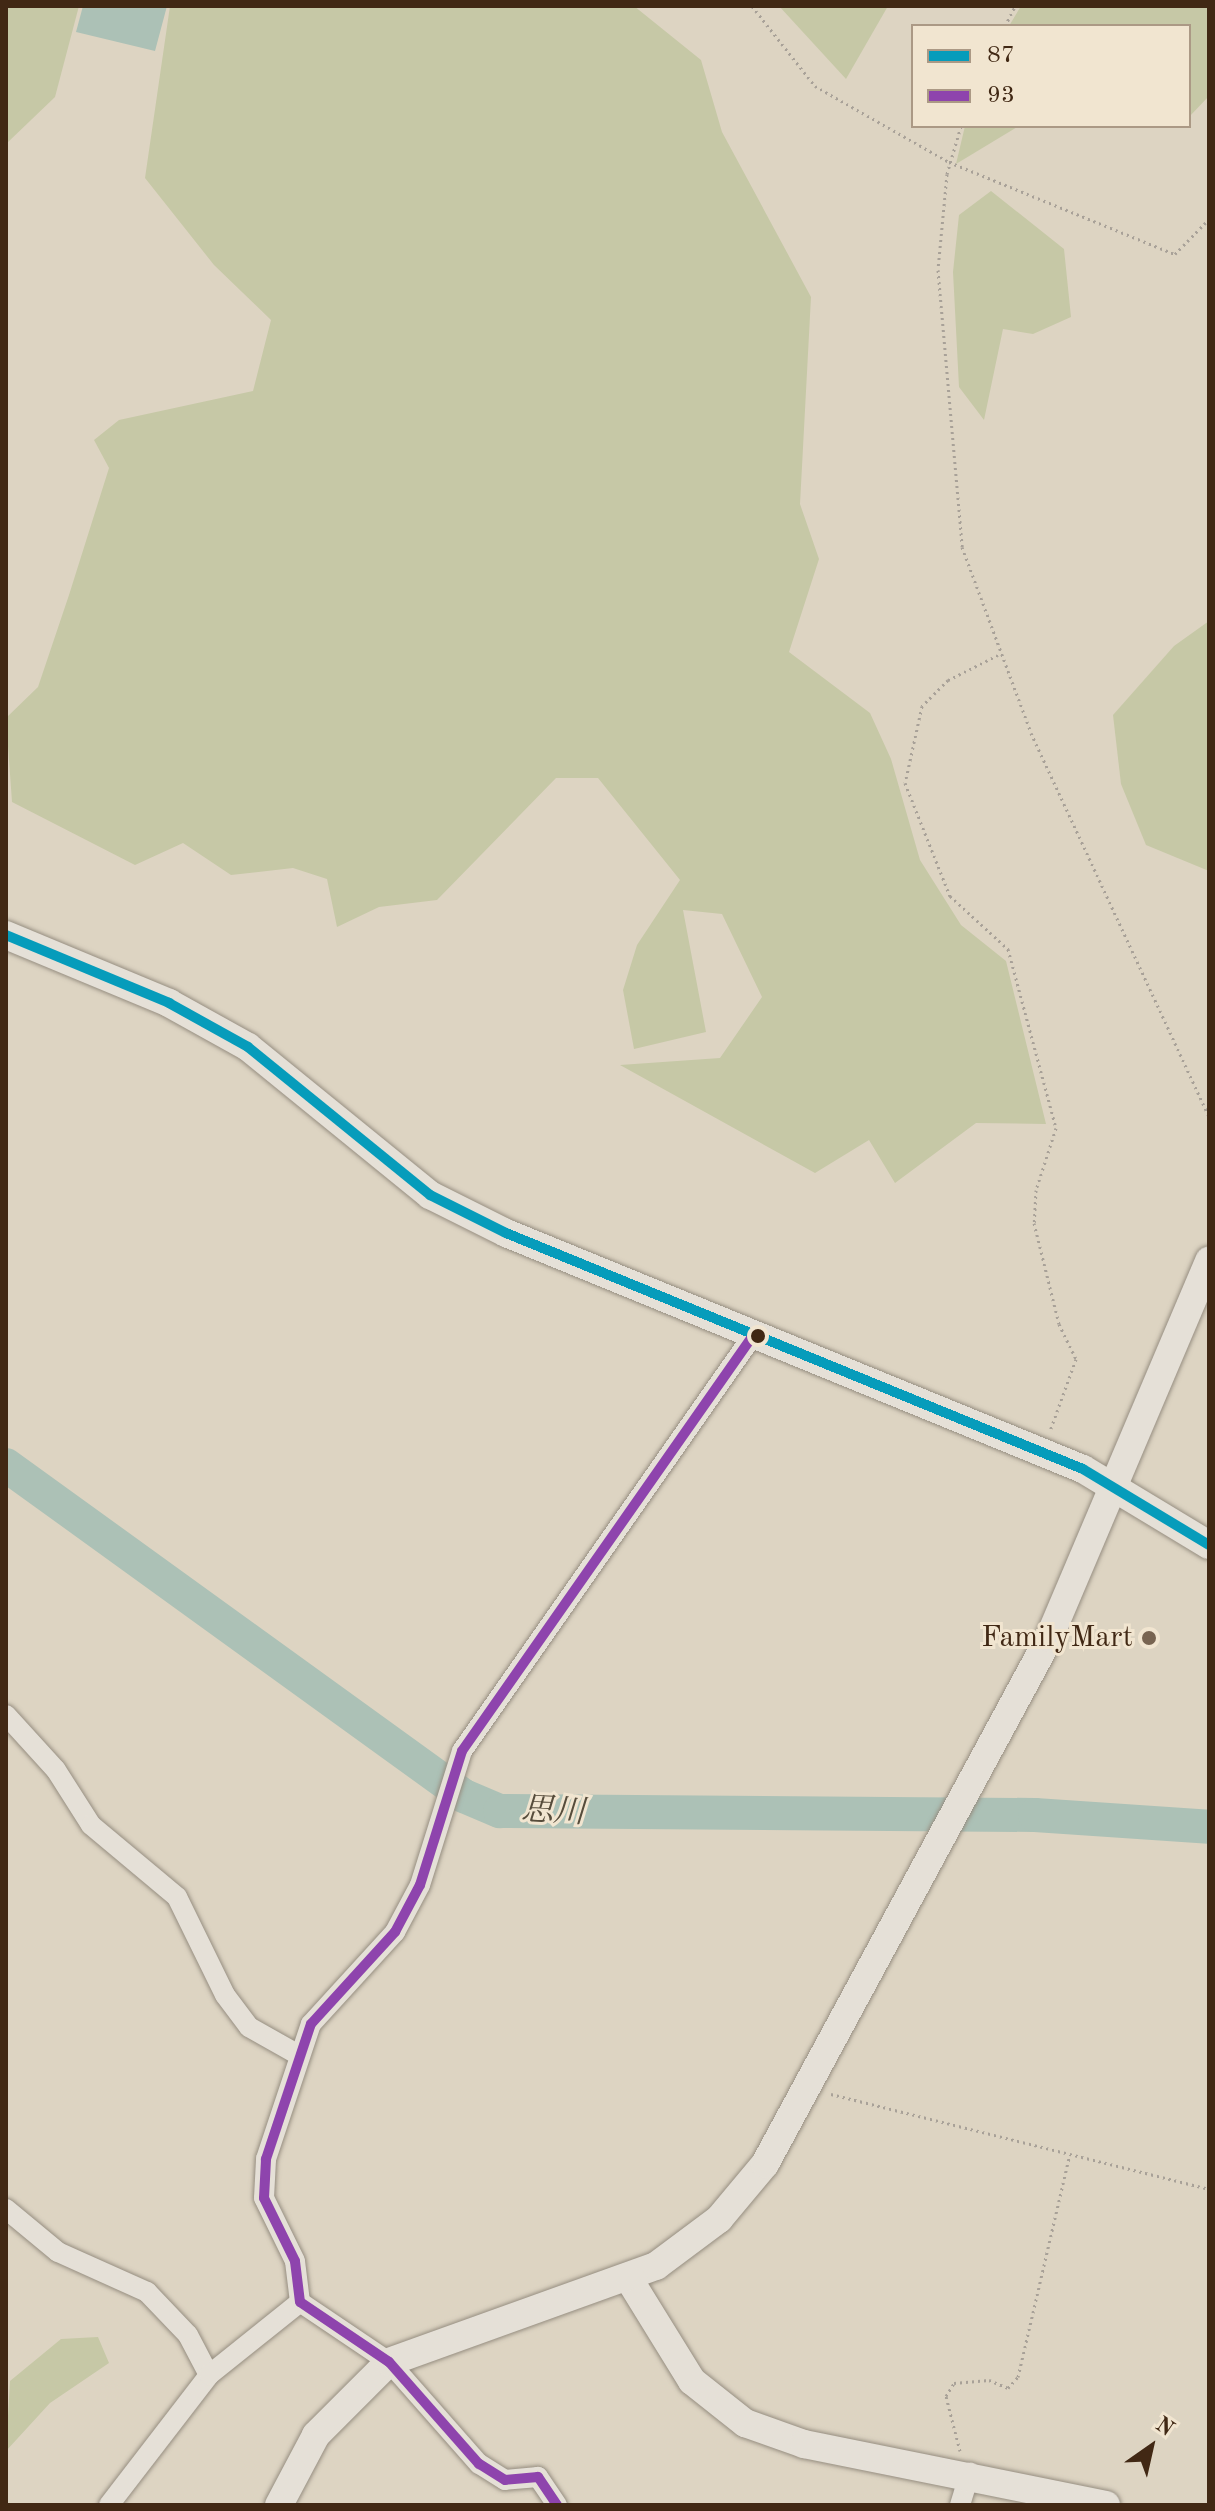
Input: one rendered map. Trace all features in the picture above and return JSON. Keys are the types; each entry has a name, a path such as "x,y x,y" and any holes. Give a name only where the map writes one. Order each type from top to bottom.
{"street":[{"path":"6,935 169,1003 248,1047 430,1195 754,1334 1042,1452 1114,1485 1209,1545"},
{"path":"279,2505 316,2435 389,2362 629,2279 719,2219 765,2164 1049,1638 1209,1261"},
{"path":"557,2505 538,2477 505,2480 479,2464 389,2362 300,2302 295,2261 264,2198 266,2159 297,2054 331,1997 395,1932 420,1885 455,1766 754,1334"},
{"path":"6,1715 56,1770 91,1825 177,1897 225,1995 249,2027 297,2054"},
{"path":"6,2209 58,2252 147,2292 188,2335 209,2375"},
{"path":"629,2279 692,2381 745,2423 804,2444 970,2473 1106,2505"},
{"path":"109,2505 209,2375 300,2302"},
{"path":"960,2505 970,2473"}],"path":[{"path":"752,6 815,86 949,162 1175,254 1209,219"},
{"path":"1006,24 1015,6"},
{"path":"960,128 949,162 938,270 962,547 998,655 1209,1116"},
{"path":"998,655 948,680 922,706 905,783 950,896 1008,949 1056,1128 1036,1190 1034,1223 1059,1324 1076,1359 1042,1452"},
{"path":"808,2088 1209,2189"},
{"path":"970,2473 946,2396 954,2383 989,2380 1008,2388 1018,2377 1070,2155"}],"green space":[{"path":"6,6 79,6 55,97 6,144"},
{"path":"170,6 634,6 701,60 722,132 811,297 800,504 819,559 789,652 870,713 891,759 920,860 961,925 1006,961 1046,1124 976,1123 895,1183 869,1140 815,1173 620,1065 720,1058 762,997 722,914 683,910 706,1032 634,1049 623,990 637,945 680,880 598,778 556,778 437,900 379,907 337,927 327,879 293,868 231,875 183,843 135,865 12,802 6,718 38,687 69,595 109,468 94,440 119,420 253,391 271,320 214,265 145,178"},
{"path":"779,6 888,6 846,79"},
{"path":"1021,6 1209,6 1209,96 1191,115 1191,24 1010,24"},
{"path":"965,128 1016,128 956,164"},
{"path":"991,191 1064,249 1071,317 1033,334 1003,329 984,420 959,387 953,272 959,215"},
{"path":"1209,621 1209,871 1146,845 1121,784 1113,715 1174,646"},
{"path":"98,2337 109,2363 50,2403 6,2451 10,2381 61,2339"}],"shaded area":[{"path":"83,6 167,6 155,51 76,32"}],"waterway":[{"name":"思川","path":"6,1465 464,1796 500,1811 1035,1815 1209,1827"}],"transit line":[{"name":"87","path":"6,935 169,1003 248,1047 430,1195 506,1233 1083,1469 1209,1545"},
{"name":"93","path":"557,2505 538,2477 505,2480 479,2464 389,2362 300,2302 295,2261 264,2198 266,2159 311,2024 395,1932 420,1885 462,1751 754,1334"}],"place":[{"name":"FamilyMart","path":"1149,1638"}]}
